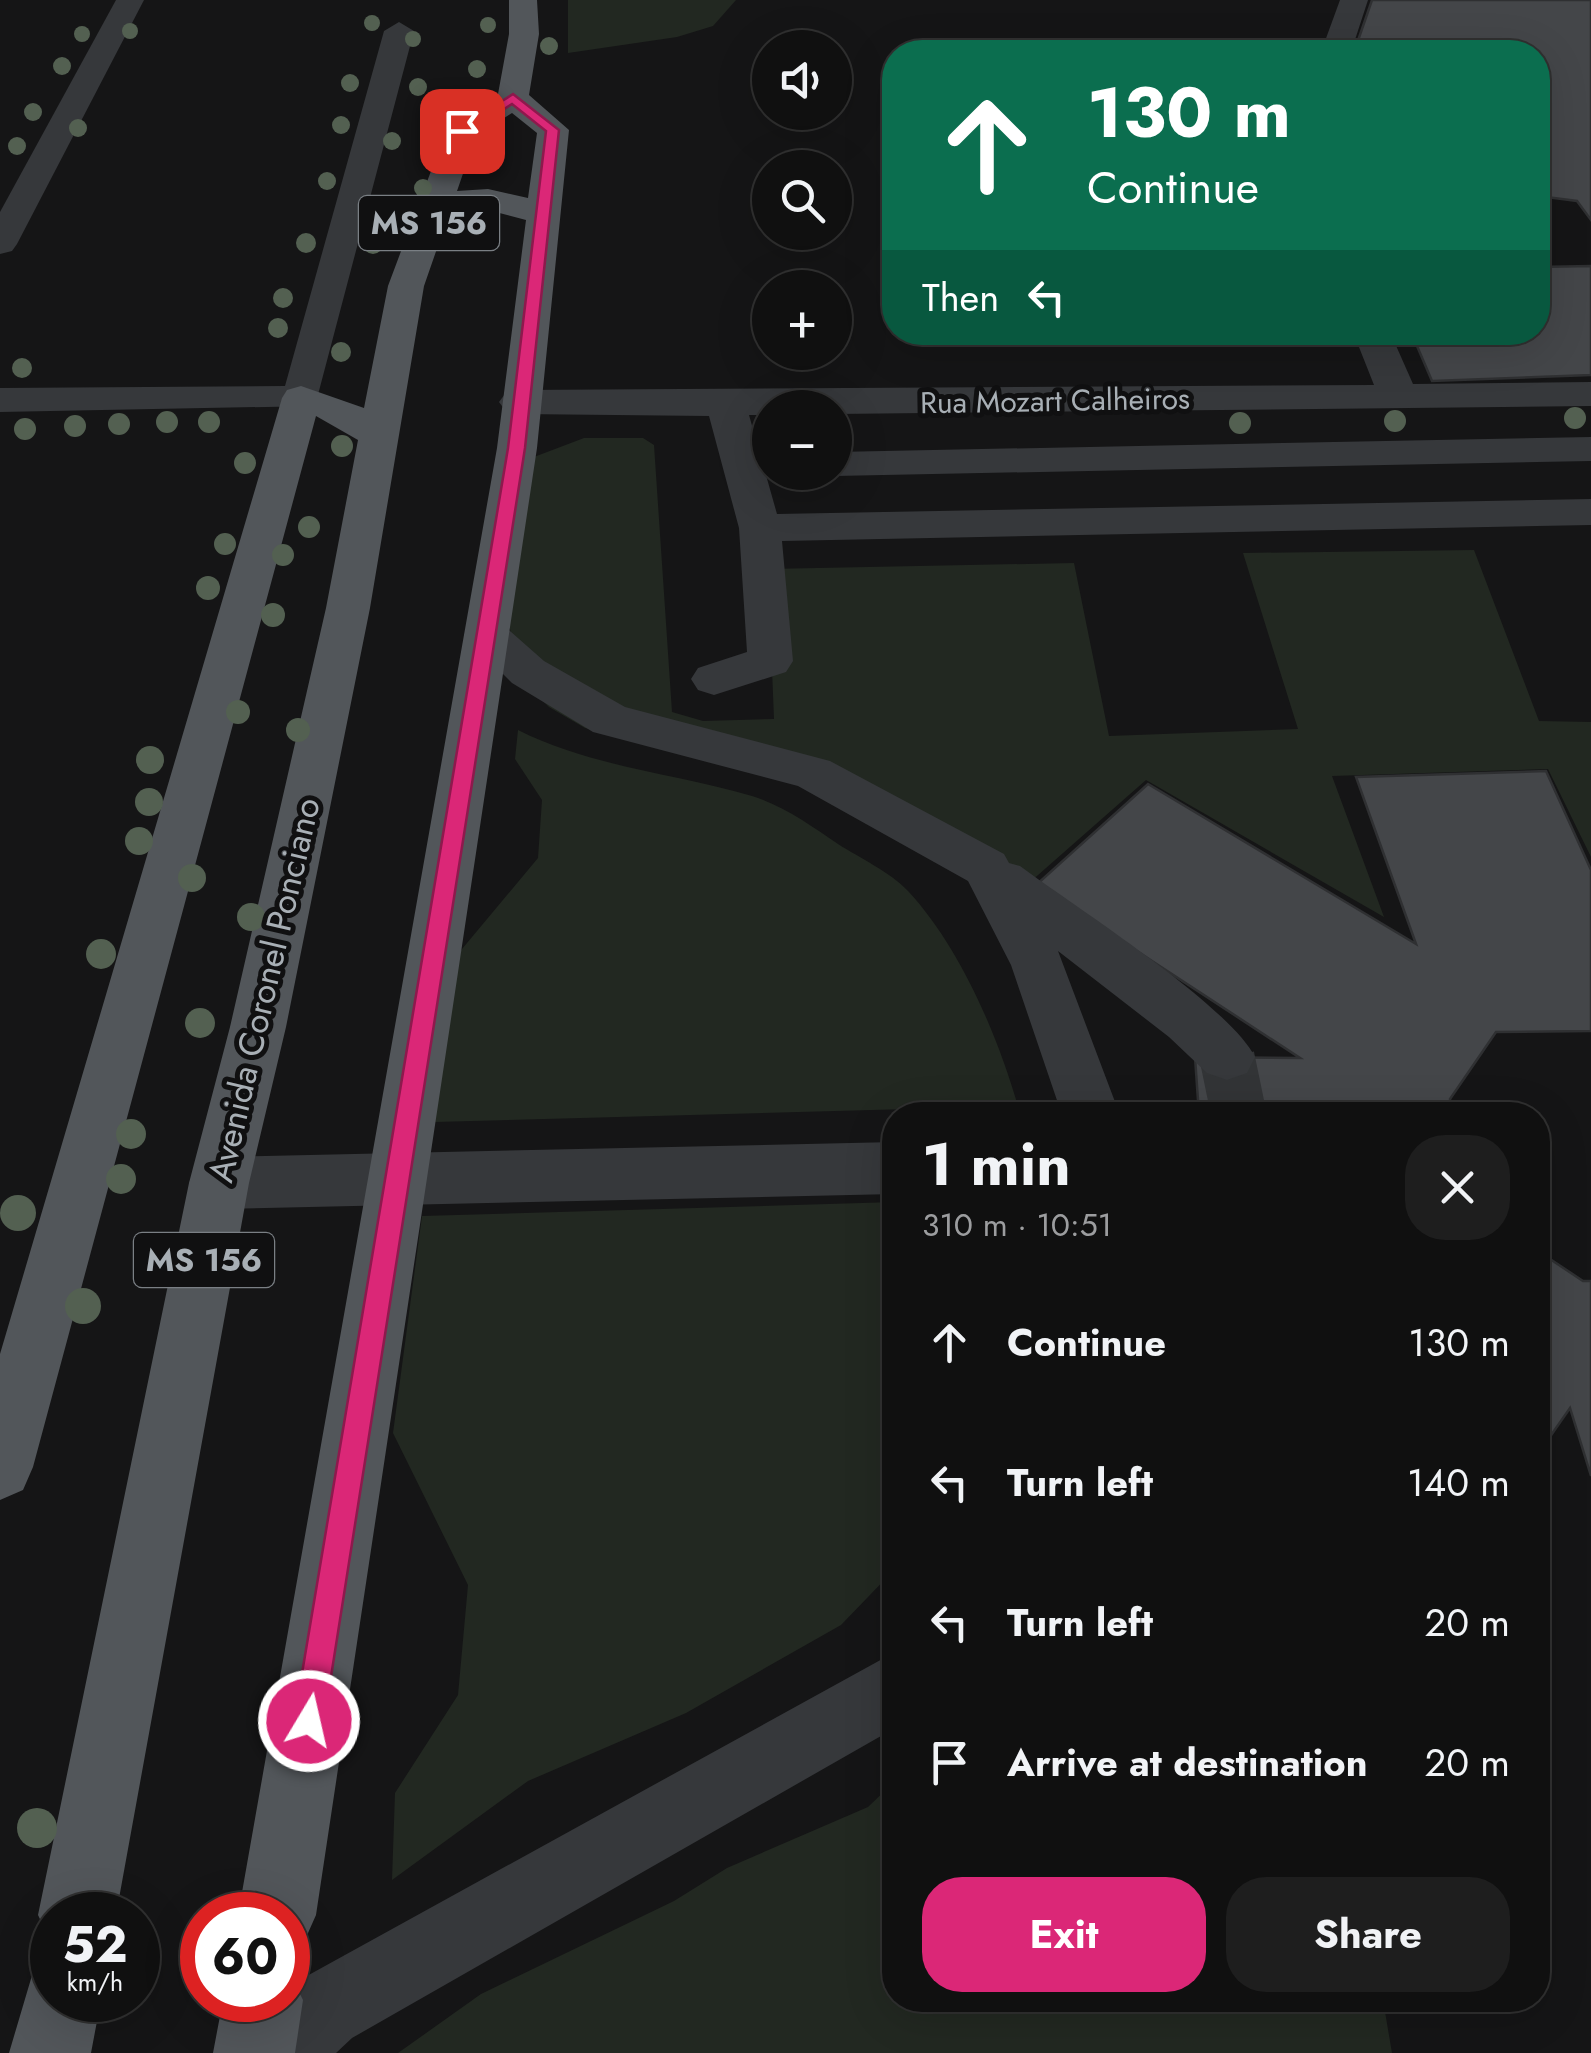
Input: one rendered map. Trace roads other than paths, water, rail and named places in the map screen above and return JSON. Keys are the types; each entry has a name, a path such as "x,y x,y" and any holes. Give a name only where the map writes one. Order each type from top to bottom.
{"main road":[{"path":"513,98 524,34 523,0"},
{"name":"Avenida Coronel Ponciano","path":"81,1892 219,1183 258,1026 336,666 406,286 462,131 513,98"},
{"name":"MS 156","path":"486,635 516,448 552,130 513,98"},
{"path":"434,208 452,200 485,198 512,201 542,214"},
{"path":"308,398 392,366"},
{"path":"308,398 344,412 379,436"},
{"path":"3,1446 308,398"},
{"path":"281,1892 486,635"},
{"path":"50,2053 56,2022"},
{"path":"254,2053 259,2022"}],"street":[{"path":"0,244 130,0"},
{"path":"1340,40 1354,0"},
{"path":"0,400 308,398 399,30"},
{"path":"1376,345 1400,397"},
{"name":"Rua Mozart Calheiros","path":"519,402 726,404 1591,394"},
{"path":"726,404 752,454"},
{"path":"852,464 1591,449"},
{"path":"714,679 770,661 759,490"},
{"path":"760,528 1591,512"},
{"path":"486,635 528,672 610,720 813,774 986,868 1188,1021 1227,1058"},
{"path":"986,868 1038,964 1086,1102"},
{"path":"219,1183 882,1168"},
{"path":"275,2053 324,2010 882,1695"}],"tunnel":[{"path":"1227,1057 1236,1102"}]}
